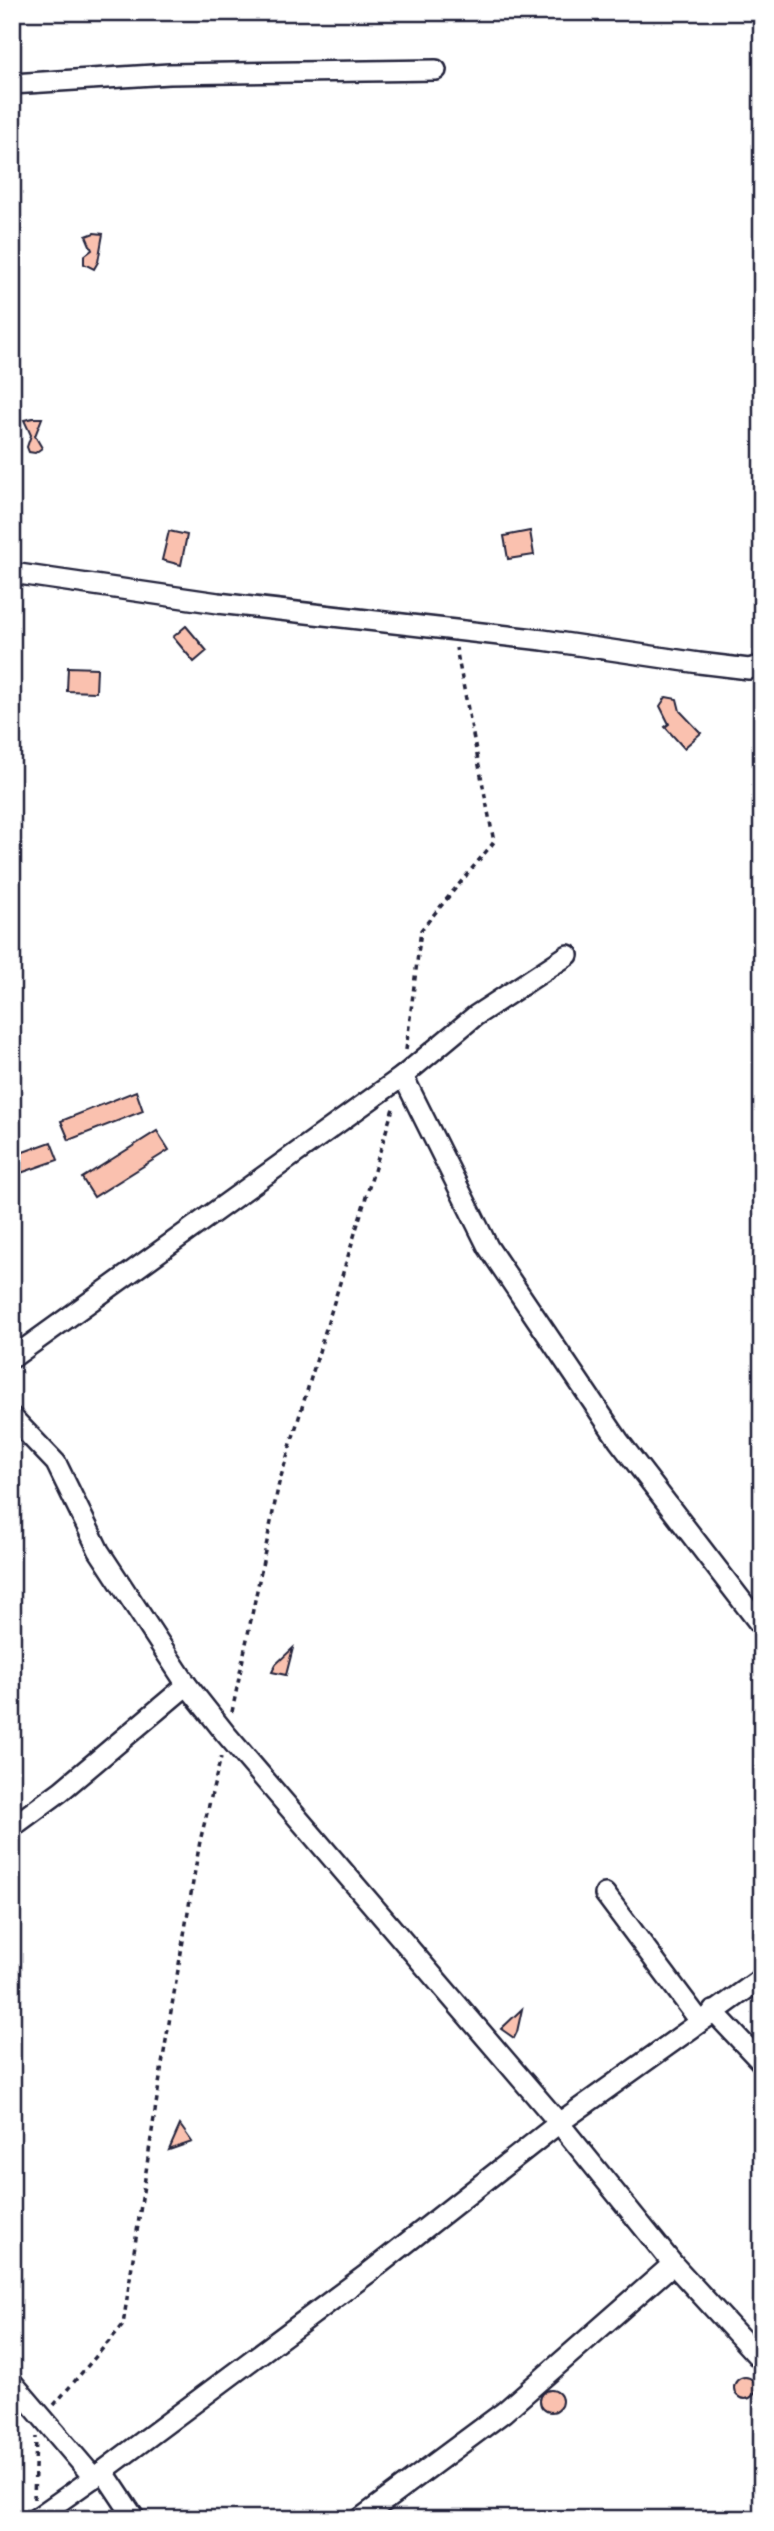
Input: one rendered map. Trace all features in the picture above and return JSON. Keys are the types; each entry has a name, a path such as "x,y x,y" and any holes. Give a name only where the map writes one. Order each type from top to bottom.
{"street":[{"path":"12,84 169,74 436,70"},
{"path":"12,573 218,603 757,669"},
{"path":"12,1358 403,1076 475,1016 568,955"},
{"path":"403,1076 488,1247 619,1441 762,1627"},
{"path":"12,1417 56,1463 99,1551 187,1685 559,2123 673,2264 762,2361"},
{"path":"12,1827 61,1791 187,1685"},
{"path":"605,1894 707,2016 762,2063"},
{"path":"34,2512 98,2474 367,2274 559,2123 762,1978"},
{"path":"360,2519 504,2412 673,2264"},
{"path":"12,2382 98,2474 135,2519"}],"path":[{"path":"34,2512 36,2425 123,2325 163,2058 198,1855 227,1733 279,1483 403,1076 421,930 494,842 453,630"}],"building":[{"path":"103,234 98,262 94,269 84,264 84,256 92,250 86,236"},
{"path":"42,418 35,436 42,448 35,453 29,452 27,447 31,435 24,420"},
{"path":"169,531 187,535 181,565 162,560"},
{"path":"530,531 534,555 508,559 504,536"},
{"path":"186,626 207,651 194,662 173,637"},
{"path":"68,667 97,668 96,692 67,691"},
{"path":"666,697 677,699 680,711 701,733 684,748 665,727 669,724 660,706"},
{"path":"136,1091 143,1111 69,1140 61,1121"},
{"path":"157,1131 169,1150 94,1197 82,1178"},
{"path":"51,1142 58,1160 12,1176 12,1156"},
{"path":"293,1648 286,1675 272,1672 276,1664"},
{"path":"522,2009 517,2032 514,2038 501,2029"},
{"path":"180,2125 192,2142 169,2150"},
{"path":"745,2377 753,2380 756,2388 753,2396 745,2399 737,2396 734,2388 737,2380"},
{"path":"551,2390 559,2393 562,2401 559,2409 551,2412 543,2409 540,2401 543,2393"}]}
